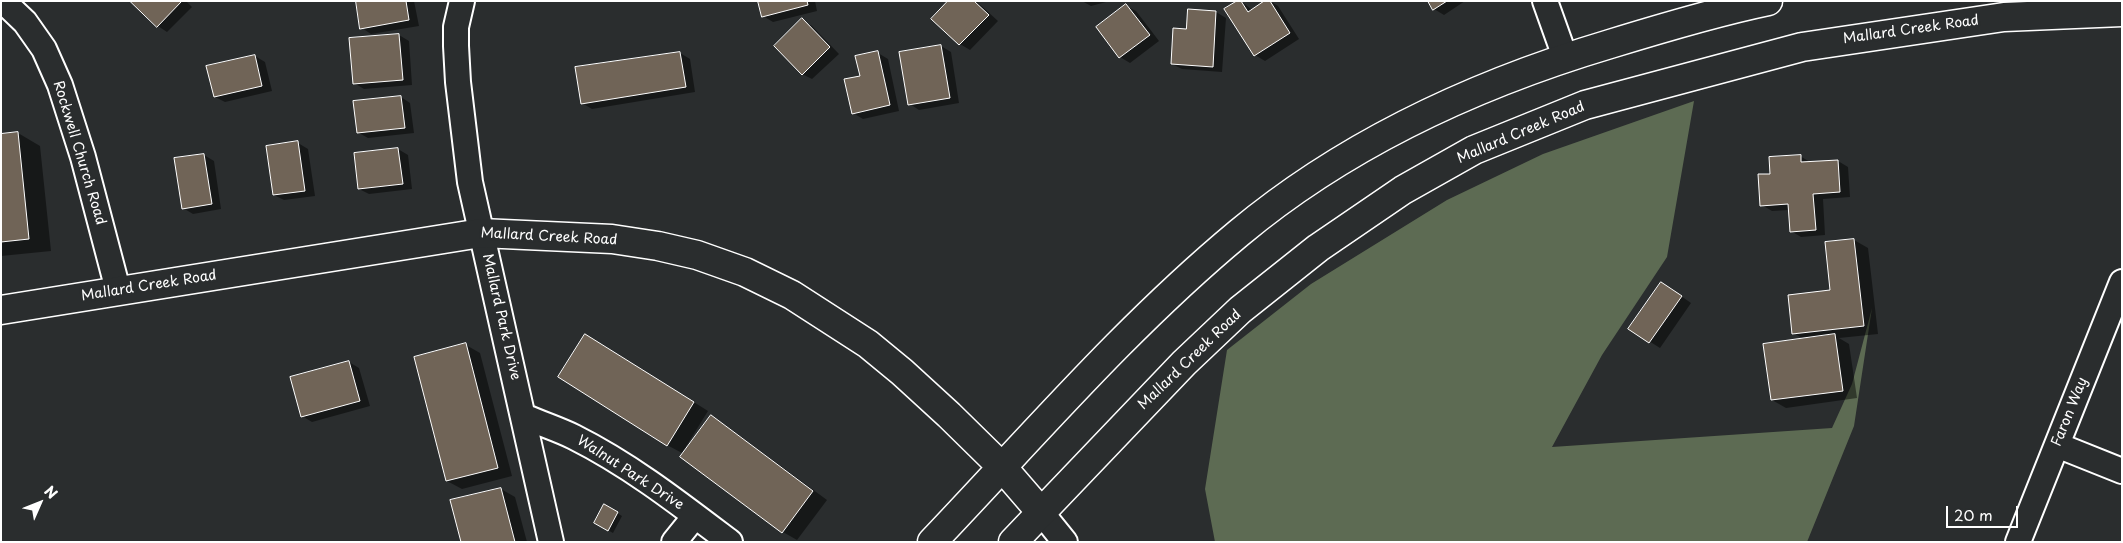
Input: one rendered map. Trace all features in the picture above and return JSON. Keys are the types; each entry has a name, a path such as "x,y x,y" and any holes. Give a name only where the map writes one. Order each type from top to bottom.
{"main road":[{"path":"932,542 1128,333 1240,232 1308,181 1372,142 1422,115 1474,92 1565,57 1648,32 1768,1"},
{"name":"Mallard Creek Road","path":"1,310 481,233 612,239 658,246 697,255 745,272 792,295 868,344 902,372 1002,467 1040,512 1184,363 1240,310 1318,248 1403,190 1474,150 1585,105 1802,47 2004,17 2122,12"},
{"path":"1013,542 1040,512"}],"street":[{"name":"Rockwell Church Road","path":"3,1 24,22 44,49 60,85 83,158 118,290"},
{"name":"Mallard Park Drive","path":"462,1 456,27 458,82 470,182 551,542"},
{"path":"1545,1 1565,57"},
{"name":"Faron Way","path":"2018,542 2122,282"},
{"name":"Walnut Park Drive","path":"524,416 572,436 612,459 652,484 730,542"},
{"path":"2057,445 2122,471"},
{"path":"1040,512 1065,542"},
{"path":"674,542 695,516"}],"green space":[{"path":"1694,101 1667,257 1602,355 1552,447 1832,428 1852,384 1872,308 1854,426 1807,542 1215,542 1205,489 1227,350 1311,284 1447,200 1543,154"}],"building":[{"path":"130,1 182,1 157,27"},
{"path":"356,1 406,1 409,20 360,29"},
{"path":"758,1 807,1 808,5 762,17"},
{"path":"948,1 974,1 989,15 959,45 931,19"},
{"path":"1237,1 1241,1 1248,12 1264,1 1270,1 1290,33 1254,56 1224,9"},
{"path":"1428,1 1447,1 1433,10"},
{"path":"1126,4 1150,35 1119,58 1096,27"},
{"path":"1188,9 1216,11 1213,67 1171,64 1173,28 1186,29"},
{"path":"802,18 830,47 802,75 774,46"},
{"path":"399,34 403,80 353,84 349,38"},
{"path":"941,45 950,98 908,105 899,52"},
{"path":"878,51 890,105 852,114 844,79 860,76 855,56"},
{"path":"680,52 686,87 581,104 575,67"},
{"path":"255,55 262,86 214,97 206,66"},
{"path":"401,96 405,128 357,133 353,101"},
{"path":"18,132 29,239 1,242 1,134"},
{"path":"298,141 305,191 273,195 266,146"},
{"path":"398,148 403,184 358,189 354,153"},
{"path":"204,154 212,204 182,209 174,158"},
{"path":"1801,155 1801,162 1838,160 1840,192 1813,194 1816,230 1790,232 1788,204 1760,206 1758,174 1770,174 1769,157"},
{"path":"1854,239 1864,326 1792,334 1788,295 1830,290 1825,242"},
{"path":"1661,282 1682,296 1649,343 1628,329"},
{"path":"585,334 694,402 667,446 558,377"},
{"path":"1835,334 1843,391 1771,400 1763,344"},
{"path":"466,343 498,468 446,481 414,357"},
{"path":"349,361 360,401 301,417 290,377"},
{"path":"711,415 813,491 782,533 680,457"},
{"path":"501,488 515,542 461,542 450,500"},
{"path":"604,504 618,512 608,531 594,523"}]}
